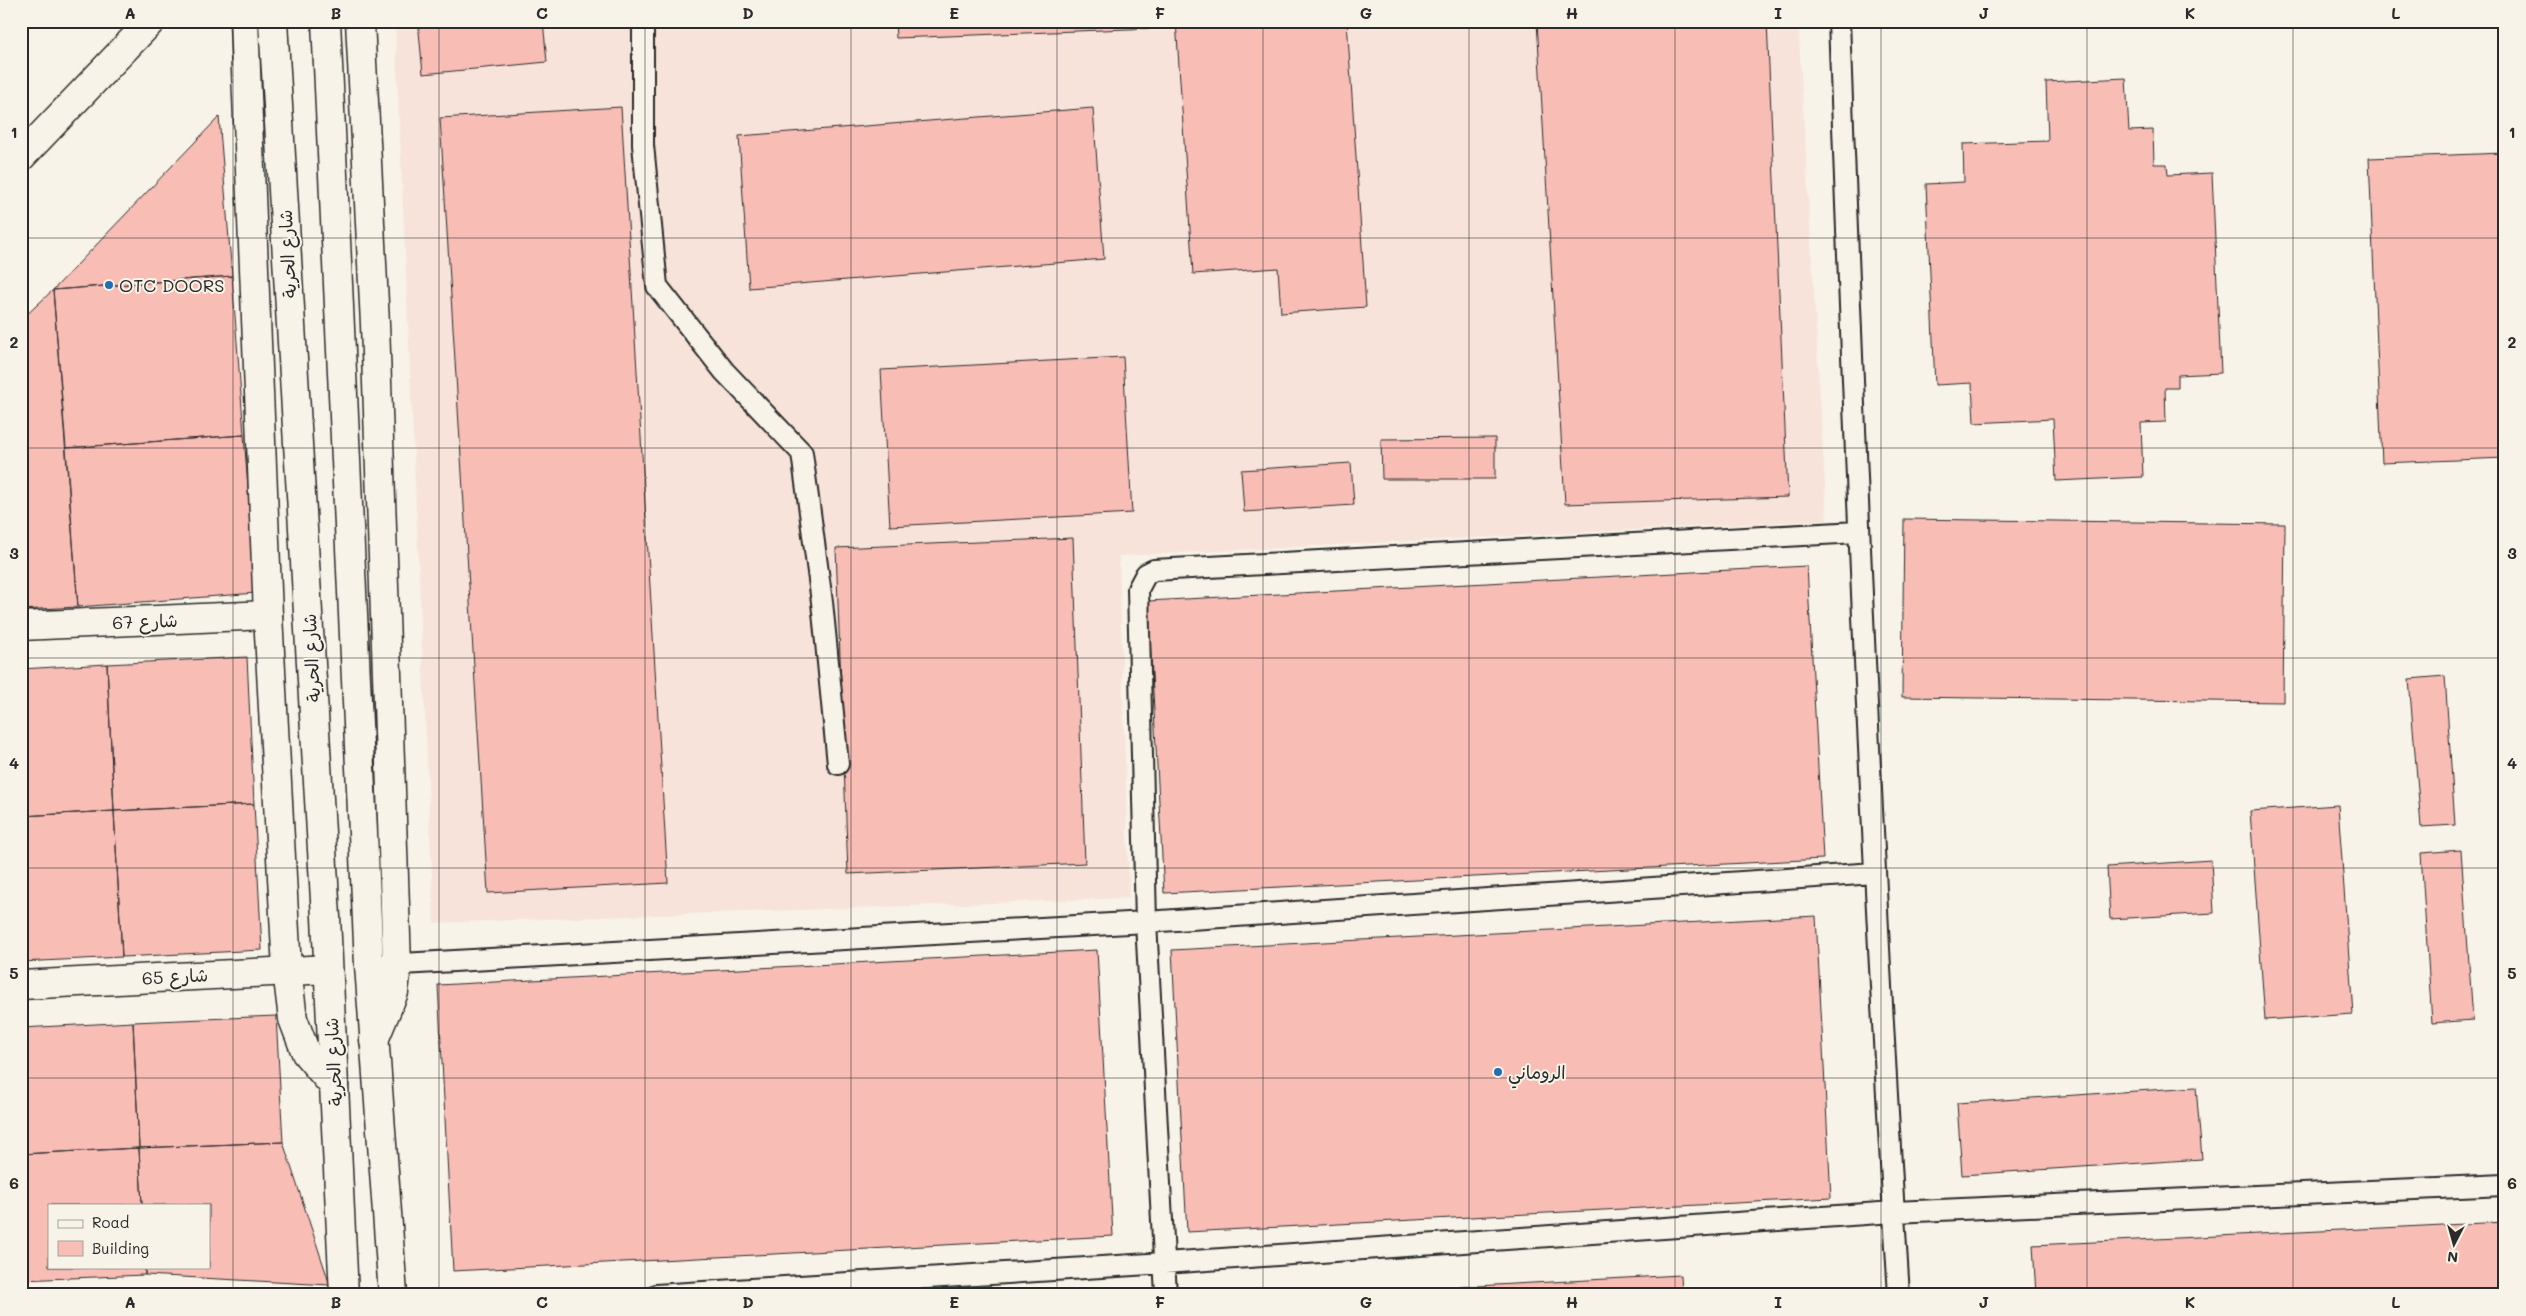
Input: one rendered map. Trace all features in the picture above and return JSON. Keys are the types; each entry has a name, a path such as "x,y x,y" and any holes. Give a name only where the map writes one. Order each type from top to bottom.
{"street":[{"path":"21,157 151,21"},
{"path":"244,21 268,615 287,970 293,1019 306,1053 334,1086"},
{"name":"شارع الحرية","path":"273,21 326,917 344,1295"},
{"path":"326,21 369,964 393,1295"},
{"path":"360,21 375,324 397,965 394,992 374,1040"},
{"name":"شارع 67","path":"21,626 268,615"},
{"name":"شارع 65","path":"21,985 328,969"}],"lane":[{"path":"643,21 643,145 657,286 724,371 802,453 822,602 838,764"},
{"path":"1839,21 1858,532 1899,1295"},
{"path":"1166,1295 1146,922 1138,589 1146,574 1154,570 1858,532"},
{"path":"369,964 397,965 1146,922 1875,873"},
{"path":"656,1295 1165,1264 1894,1212 2505,1186"}],"shaded area":[{"path":"395,21 1798,21 1827,520 1119,556 1129,898 434,923"}],"building":[{"path":"418,21 543,21 547,62 423,74"},
{"path":"895,21 1154,21 1154,28 896,38"},
{"path":"1176,21 1347,21 1366,307 1281,313 1278,268 1193,274"},
{"path":"1537,21 1767,21 1788,497 1565,504"},
{"path":"2126,78 2129,131 2153,130 2154,164 2167,164 2168,175 2212,173 2221,373 2178,375 2178,388 2165,388 2166,422 2141,423 2143,477 2056,481 2053,419 1974,423 1972,383 1935,385 1926,184 1964,182 1963,144 2048,141 2046,82"},
{"path":"621,107 668,883 488,893 440,118"},
{"path":"1093,108 1104,259 749,288 739,136"},
{"path":"219,117 232,276 53,290"},
{"path":"2505,153 2505,458 2382,463 2369,158"},
{"path":"232,276 244,435 66,448 53,290"},
{"path":"53,290 78,607 21,610 21,320"},
{"path":"1123,357 1132,513 890,526 881,370"},
{"path":"244,435 256,593 78,607 66,448"},
{"path":"1495,438 1495,479 1382,479 1381,439"},
{"path":"1351,463 1354,505 1244,512 1241,470"},
{"path":"1904,519 2285,524 2283,702 1902,697"},
{"path":"1073,538 1085,863 848,874 836,548"},
{"path":"1807,566 1823,859 1164,893 1148,601"},
{"path":"247,657 254,804 114,811 107,664"},
{"path":"107,664 114,811 21,816 21,669"},
{"path":"2445,676 2455,825 2421,827 2409,679"},
{"path":"254,804 262,950 122,957 114,811"},
{"path":"2338,805 2353,1014 2265,1020 2250,811"},
{"path":"114,811 122,957 21,962 21,816"},
{"path":"2461,850 2473,1020 2432,1023 2421,853"},
{"path":"2211,860 2214,913 2110,919 2107,867"},
{"path":"1816,916 1831,1198 1187,1232 1172,950"},
{"path":"1097,950 1113,1236 453,1271 438,985"},
{"path":"276,1016 283,1142 139,1148 133,1022"},
{"path":"133,1022 139,1148 21,1154 21,1028"},
{"path":"2196,1087 2202,1159 1962,1175 1957,1103"},
{"path":"283,1142 330,1285 145,1275 145,1268 210,1268 210,1204 142,1204 139,1148"},
{"path":"139,1148 142,1204 48,1204 48,1268 145,1268 145,1275 21,1280 21,1154"},
{"path":"2505,1222 2505,1295 2036,1295 2033,1245"},
{"path":"1681,1275 1682,1295 1309,1295"}],"place":[{"name":"OTC DOORS","path":"109,285"},
{"name":"الروماني","path":"1498,1072"}]}
